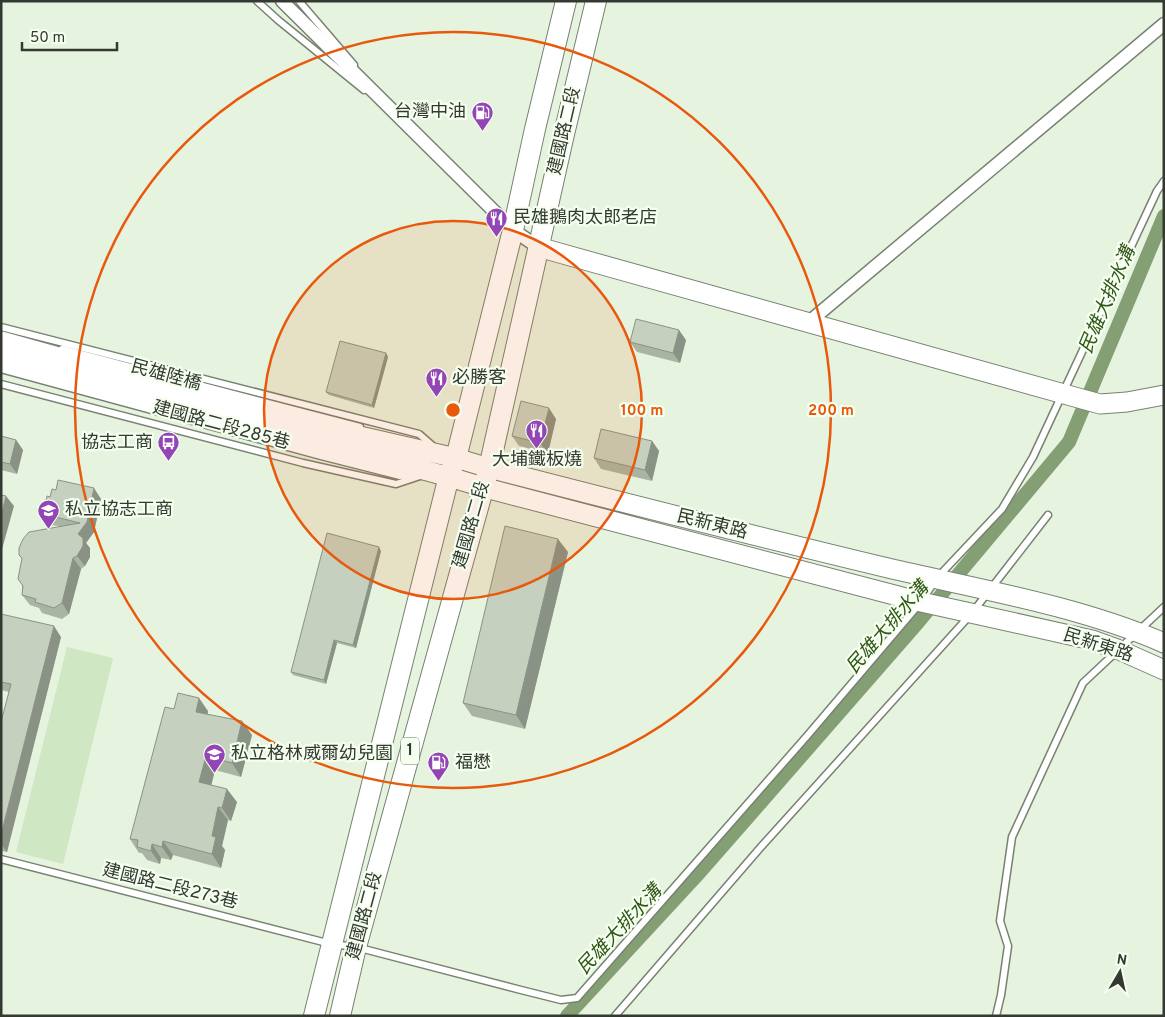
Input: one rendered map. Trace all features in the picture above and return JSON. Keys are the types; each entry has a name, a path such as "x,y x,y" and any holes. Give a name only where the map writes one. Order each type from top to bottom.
{"main road":[{"name":"建國路二段","path":"314,1016 445,465 513,230 566,1"},
{"name":"建國路二段","path":"340,1016 356,947 488,468 596,1"},
{"path":"538,247 1100,404 1127,402 1164,395"},
{"name":"民雄陸橋","path":"1,341 258,412 326,437"},
{"name":"民雄陸橋","path":"1,358 326,437"},
{"path":"326,437 445,465"},
{"name":"民新東路","path":"445,465 488,468 767,539 1068,611 1138,632 1164,644"},
{"name":"民新東路","path":"445,465 482,487 921,602 1092,640 1164,670"}],"street":[{"path":"282,1 513,230 538,247"},
{"path":"809,322 1164,24"}],"lane":[{"path":"257,1 404,122"},
{"path":"299,1 404,122"},
{"name":"建國路二段273巷","path":"1,859 331,944 356,947 561,1000 577,998 794,751 921,602 936,580 1002,509 1033,457 1153,199 1164,182"},
{"path":"1,327 419,434 445,465"},
{"name":"民雄陸橋","path":"1,333 326,437"},
{"name":"民雄陸橋","path":"1,369 326,437"},
{"name":"建國路二段285巷","path":"1,384 303,463 396,484 445,465"},
{"path":"326,437 412,440 445,465"},
{"path":"615,1016 760,848 972,613 1048,515"},
{"path":"996,1016 1008,946 1000,921 1012,837 1083,683 1117,649 1164,607"}],"green space":[{"path":"67,647 113,658 63,864 16,852"}],"building":[{"path":"636,319 679,330 673,353 630,342"},
{"path":"340,341 386,353 372,405 326,392"},
{"path":"521,401 549,408 540,443 512,436"},
{"path":"601,429 652,441 645,470 594,458"},
{"path":"1,436 16,440 10,464 1,462"},
{"path":"58,480 94,488 87,522 78,534 83,538 83,546 77,556 73,558 62,603 54,608 35,602 36,599 22,595 23,586 18,579 22,558 19,555 19,548 29,532 80,523 43,514 47,496 50,497 52,489 56,490"},
{"path":"1,495 6,496 1,516"},
{"path":"505,526 558,539 516,715 463,703"},
{"path":"327,533 379,547 353,645 334,640 324,680 291,672"},
{"path":"1,614 54,626 1,835 1,722 11,684 1,682"},
{"path":"178,693 199,698 196,712 242,721 232,763 206,756 199,782 227,789 222,808 218,807 212,836 216,837 212,854 163,841 162,847 152,844 151,851 137,847 138,840 130,839 165,707 174,709"}],"waterway":[{"name":"民雄大排水溝","path":"567,1016 700,872 915,626 1069,442 1164,216"}],"place":[{"name":"台灣中油","path":"482,131"},
{"name":"民雄鵝肉太郎老店","path":"497,237"},
{"name":"必勝客","path":"436,397"},
{"name":"大埔鐵板燒","path":"537,449"},
{"name":"協志工商","path":"169,462"},
{"name":"私立協志工商","path":"49,529"},
{"name":"私立格林威爾幼兒園","path":"215,773"},
{"name":"福懋","path":"439,782"}]}
